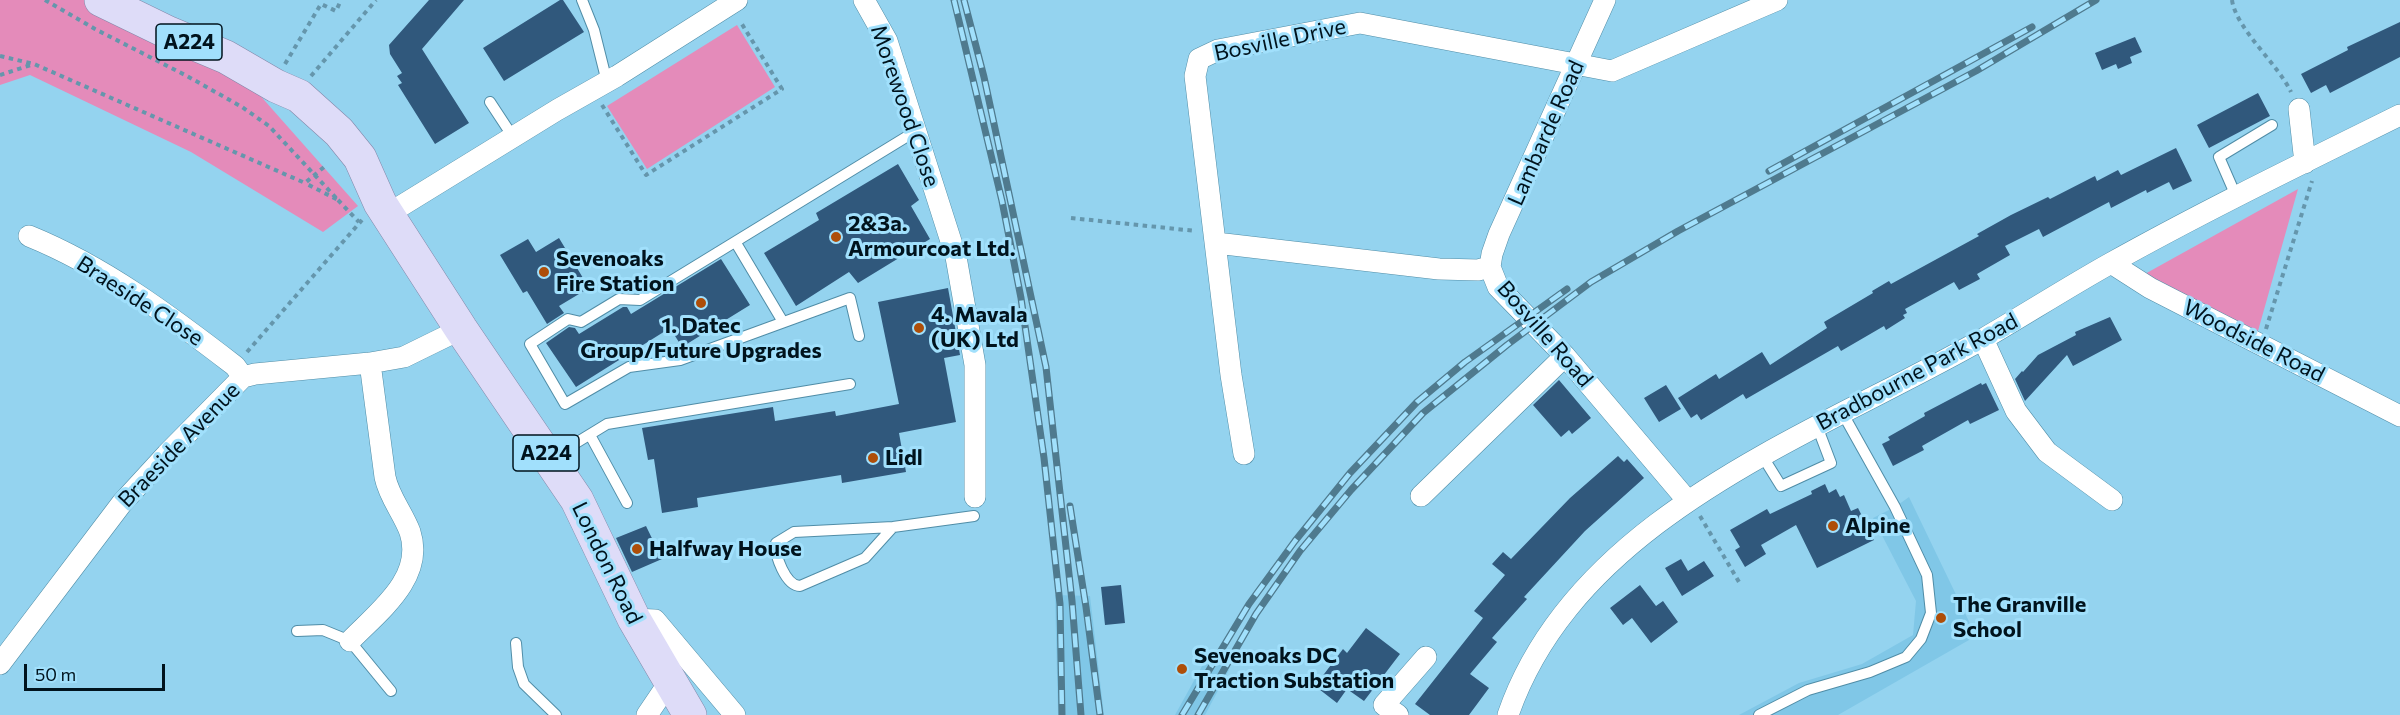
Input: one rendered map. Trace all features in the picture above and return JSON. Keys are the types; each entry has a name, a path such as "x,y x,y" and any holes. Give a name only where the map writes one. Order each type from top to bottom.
{"main road":[{"name":"London Road","path":"101,0 169,33 226,57 274,85 299,96 339,132 360,158 377,211 551,458 577,500 634,619 690,715"}],"street":[{"name":"Morewood Close","path":"864,0 887,41 956,257 975,365 974,507"},
{"name":"Lambarde Road","path":"1490,267 1499,234 1605,0"},
{"name":"Bosville Drive","path":"1244,454 1231,375 1194,76 1199,59 1206,55 1360,23 1612,71 1777,0"},
{"path":"377,211 513,137 734,3"},
{"path":"2299,110 2312,159"},
{"name":"Bradbourne Park Road","path":"1508,715 1527,668 1572,604 1595,577 1617,557 1687,500 1817,426 1983,339 2111,263 2236,196 2400,115"},
{"name":"Braeside Close","path":"29,236 102,271 145,299 239,372"},
{"name":"Bosville Road","path":"1215,238 1439,269 1478,270 1490,267 1498,287 1565,356 1687,500"},
{"name":"Woodside Road","path":"2111,263 2151,288 2400,416"},
{"name":"Braeside Avenue","path":"0,664 122,503 239,372 255,374 370,363 404,357 461,329"},
{"path":"1983,339 2016,411 2047,452 2112,500"},
{"path":"1421,496 1565,356"},
{"path":"350,642 404,583 412,561 413,548 410,532 387,487 370,363"},
{"path":"634,619 655,620 735,715"},
{"path":"1398,715 1384,705 1426,657"},
{"path":"647,715 670,681"}],"lane":[{"path":"582,0 594,30 600,86"},
{"path":"490,102 513,137"},
{"path":"2236,196 2219,157 2272,125"},
{"path":"858,336 850,298 680,360 629,367 564,404 530,344 568,319 581,322 619,299 640,300 916,131"},
{"path":"736,243 783,322"},
{"path":"551,458 607,424 850,384"},
{"path":"1759,715 1808,690 1870,672 1906,657 1921,639 1931,613 1927,576 1895,507 1843,414"},
{"path":"1763,457 1781,486 1831,463 1817,426"},
{"path":"590,435 627,503"},
{"path":"893,527 865,558 800,586 789,582 775,550 776,543 794,532 893,527 974,507"},
{"path":"297,631 323,630 350,642 391,691"},
{"path":"516,643 524,684 556,715"}],"path":[{"path":"45,0 242,107 269,126 338,200"},
{"path":"274,85 321,4 336,11 341,0"},
{"path":"308,80 376,0"},
{"path":"2232,0 2233,7 2246,28 2288,84 2299,110"},
{"path":"600,86 646,174 782,89 734,3"},
{"path":"0,56 34,64 305,183 338,200 377,211 239,372"},
{"path":"0,75 34,64"},
{"path":"2261,345 2312,159"},
{"path":"305,183 324,167"},
{"path":"1071,218 1215,238"},
{"path":"1687,500 1702,519 1739,582"}],"shaded area":[{"path":"0,0 101,0 226,57 358,206 323,232 191,152 30,75 0,85"},
{"path":"737,25 775,87 647,169 607,106"},
{"path":"2298,189 2258,331 2143,275"},
{"name":"The Granville School","path":"1909,497 1976,636 1838,715 1739,715 1799,683 1862,664 1913,635 1916,601 1873,518"},
{"path":"1055,595 1090,596 1104,715 1058,715"},
{"path":"1207,657 1229,670 1205,715 1175,715"}],"building":[{"path":"429,0 464,0 422,49 469,123 435,144 398,85 402,83 397,76 402,73 390,54 389,45"},
{"path":"563,0 584,32 504,81 483,48"},
{"path":"2400,22 2400,57 2330,93 2326,85 2311,93 2301,74 2348,50 2347,47"},
{"path":"2135,37 2142,52 2130,57 2132,63 2118,69 2116,64 2102,70 2095,53"},
{"path":"2258,93 2270,116 2209,148 2197,125"},
{"path":"2176,148 2192,181 2173,190 2169,182 2147,193 2146,190 2111,208 2109,202 2043,237 2039,229 2005,246 2010,255 1977,274 1980,279 1959,290 1954,282 1905,309 1907,313 1903,315 1905,318 1886,330 1884,326 1841,351 1838,346 1746,399 1743,394 1701,420 1697,414 1691,418 1678,398 1716,374 1719,379 1762,352 1770,365 1827,328 1824,322 1873,293 1872,291 1889,281 1891,284 1979,236 1977,234 2011,215 2048,197 2050,199 2095,176 2097,181 2118,170 2121,175"},
{"name":"2&3a. Armourcoat Ltd.","path":"898,164 919,200 911,206 930,239 858,283 849,272 796,306 764,253 819,220 816,213"},
{"name":"Sevenoaks Fire Station","path":"559,238 589,288 559,306 564,313 547,324 527,291 523,293 500,255 528,239 536,252"},
{"path":"721,259 750,305 682,347 670,328 576,387 546,343 569,327 575,328 579,334 623,307 627,307 631,314"},
{"path":"948,288 960,355 944,358 956,422 899,433 906,472 842,483 841,475 697,498 698,507 662,513 654,459 648,460 642,428 773,407 775,421 835,411 836,416 899,404 878,302"},
{"path":"2110,317 2122,340 2073,366 2067,355 2025,401 2015,379 2038,355 2076,335 2075,332"},
{"path":"1559,380 1591,418 1572,434 1569,430 1561,437 1533,405"},
{"path":"1981,383 1982,385 1986,383 1999,410 1970,424 1968,420 1922,446 1924,450 1893,466 1882,444 1890,440 1888,437 1925,416 1924,413"},
{"path":"1666,385 1681,409 1659,422 1644,398"},
{"path":"1618,456 1624,462 1627,459 1644,478 1585,531 1524,597 1527,599 1492,638 1497,642 1470,674 1489,688 1469,715 1430,715 1415,704 1483,618 1474,611 1505,575 1492,564 1503,552 1511,559 1570,498"},
{"name":"Alpine","path":"1825,484 1829,493 1836,489 1840,497 1844,495 1851,511 1858,508 1874,540 1817,568 1796,525 1761,545 1766,554 1745,567 1735,550 1740,547 1730,530 1767,509 1770,514 1812,494 1811,491"},
{"name":"Halfway House","path":"646,526 662,559 632,572 616,538"},
{"path":"1681,559 1688,571 1704,561 1714,576 1682,596 1665,568"},
{"path":"1121,585 1125,623 1105,625 1101,587"},
{"path":"1640,585 1656,606 1663,601 1678,622 1651,643 1632,618 1623,625 1610,608"},
{"path":"1366,628 1400,654 1364,701 1347,689 1337,703 1315,686 1343,649 1347,653"}],"railway":[{"path":"954,0 1002,201 1021,298 1044,458 1060,604 1062,715"},
{"path":"964,0 984,77 1046,367 1072,601 1081,715"},
{"path":"1198,715 1256,614 1300,551 1351,490 1423,413 1507,345 1591,282 1678,231 1976,71 2096,0"},
{"path":"1769,171 2032,27"},
{"path":"1182,715 1249,604 1295,541 1350,473 1417,402 1465,362 1567,289"},
{"path":"1070,506 1100,715"}],"place":[{"name":"2&3a. Armourcoat Ltd.","path":"836,237"},
{"name":"Sevenoaks Fire Station","path":"544,272"},
{"name":"1. Datec Group/Future Upgrades","path":"701,303"},
{"name":"4. Mavala (UK) Ltd","path":"919,328"},
{"name":"Lidl","path":"873,458"},
{"name":"Alpine","path":"1833,526"},
{"name":"Halfway House","path":"637,549"},
{"name":"The Granville School","path":"1941,618"},
{"name":"Sevenoaks DC Traction Substation","path":"1182,669"}]}
